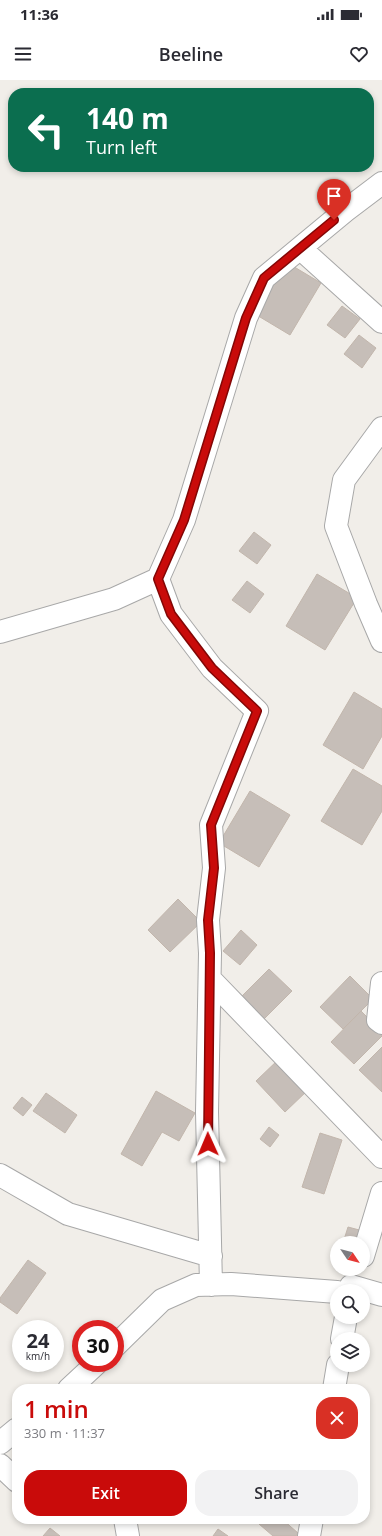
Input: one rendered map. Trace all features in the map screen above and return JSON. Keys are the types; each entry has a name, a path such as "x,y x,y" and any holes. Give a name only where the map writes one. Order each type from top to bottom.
{"street":[{"path":"0,632 114,600 158,579 184,520 246,318 264,278 301,249 345,211 382,183"},
{"path":"301,249 382,322"},
{"path":"382,428 344,480 336,526 382,641"},
{"path":"158,579 171,614 212,668 257,711 211,825 214,868 208,920 210,979 207,1112 212,1285"},
{"path":"210,979 382,1157"},
{"path":"382,983 378,1020 382,1023"},
{"path":"0,1175 68,1214 211,1256"},
{"path":"369,1236 382,1193"},
{"path":"124,1337 162,1300 196,1285 330,1286"},
{"path":"370,1292 382,1295"},
{"path":"74,1384 87,1372"},
{"path":"335,1384 337,1372"},
{"path":"0,1443 12,1433"},
{"path":"0,1465 12,1476"},
{"path":"126,1524 128,1536"},
{"path":"309,1536 311,1524"}],"building":[{"path":"281,259 321,283 290,335 250,311"},
{"path":"342,306 360,319 345,338 327,325"},
{"path":"359,335 376,348 362,368 344,354"},
{"path":"254,532 271,545 257,564 239,551"},
{"path":"317,574 357,598 325,650 286,626"},
{"path":"247,581 264,594 250,613 232,600"},
{"path":"354,692 382,709 382,736 363,769 323,745"},
{"path":"353,769 382,786 382,811 362,845 321,821"},
{"path":"250,791 290,815 259,867 219,843"},
{"path":"178,899 201,922 170,952 148,930"},
{"path":"241,930 257,945 240,965 223,951"},
{"path":"269,969 292,991 261,1022 239,999"},
{"path":"350,976 373,999 343,1029 320,1007"},
{"path":"361,1011 382,1032 382,1036 354,1064 331,1042"},
{"path":"382,1047 382,1092 359,1070"},
{"path":"280,1058 309,1089 285,1112 256,1081"},
{"path":"156,1091 195,1113 179,1141 162,1132 142,1166 121,1154"},
{"path":"46,1093 77,1115 65,1133 33,1111"},
{"path":"22,1097 32,1105 23,1116 13,1108"},
{"path":"269,1127 279,1135 270,1147 260,1139"},
{"path":"320,1133 342,1140 324,1194 302,1187"},
{"path":"348,1227 363,1231 362,1236 345,1236"},
{"path":"28,1260 46,1273 17,1314 0,1302 0,1298"},
{"path":"259,1524 288,1524 298,1533 296,1536 273,1536"},
{"path":"50,1528 60,1536 43,1536"},
{"path":"218,1529 228,1536 213,1536"}],"route":[{"path":"208,1144 207,1112 210,953 208,920 214,868 211,825 257,711 212,668 171,614 158,579 184,520 246,318 264,278 301,249 334,220"}]}
